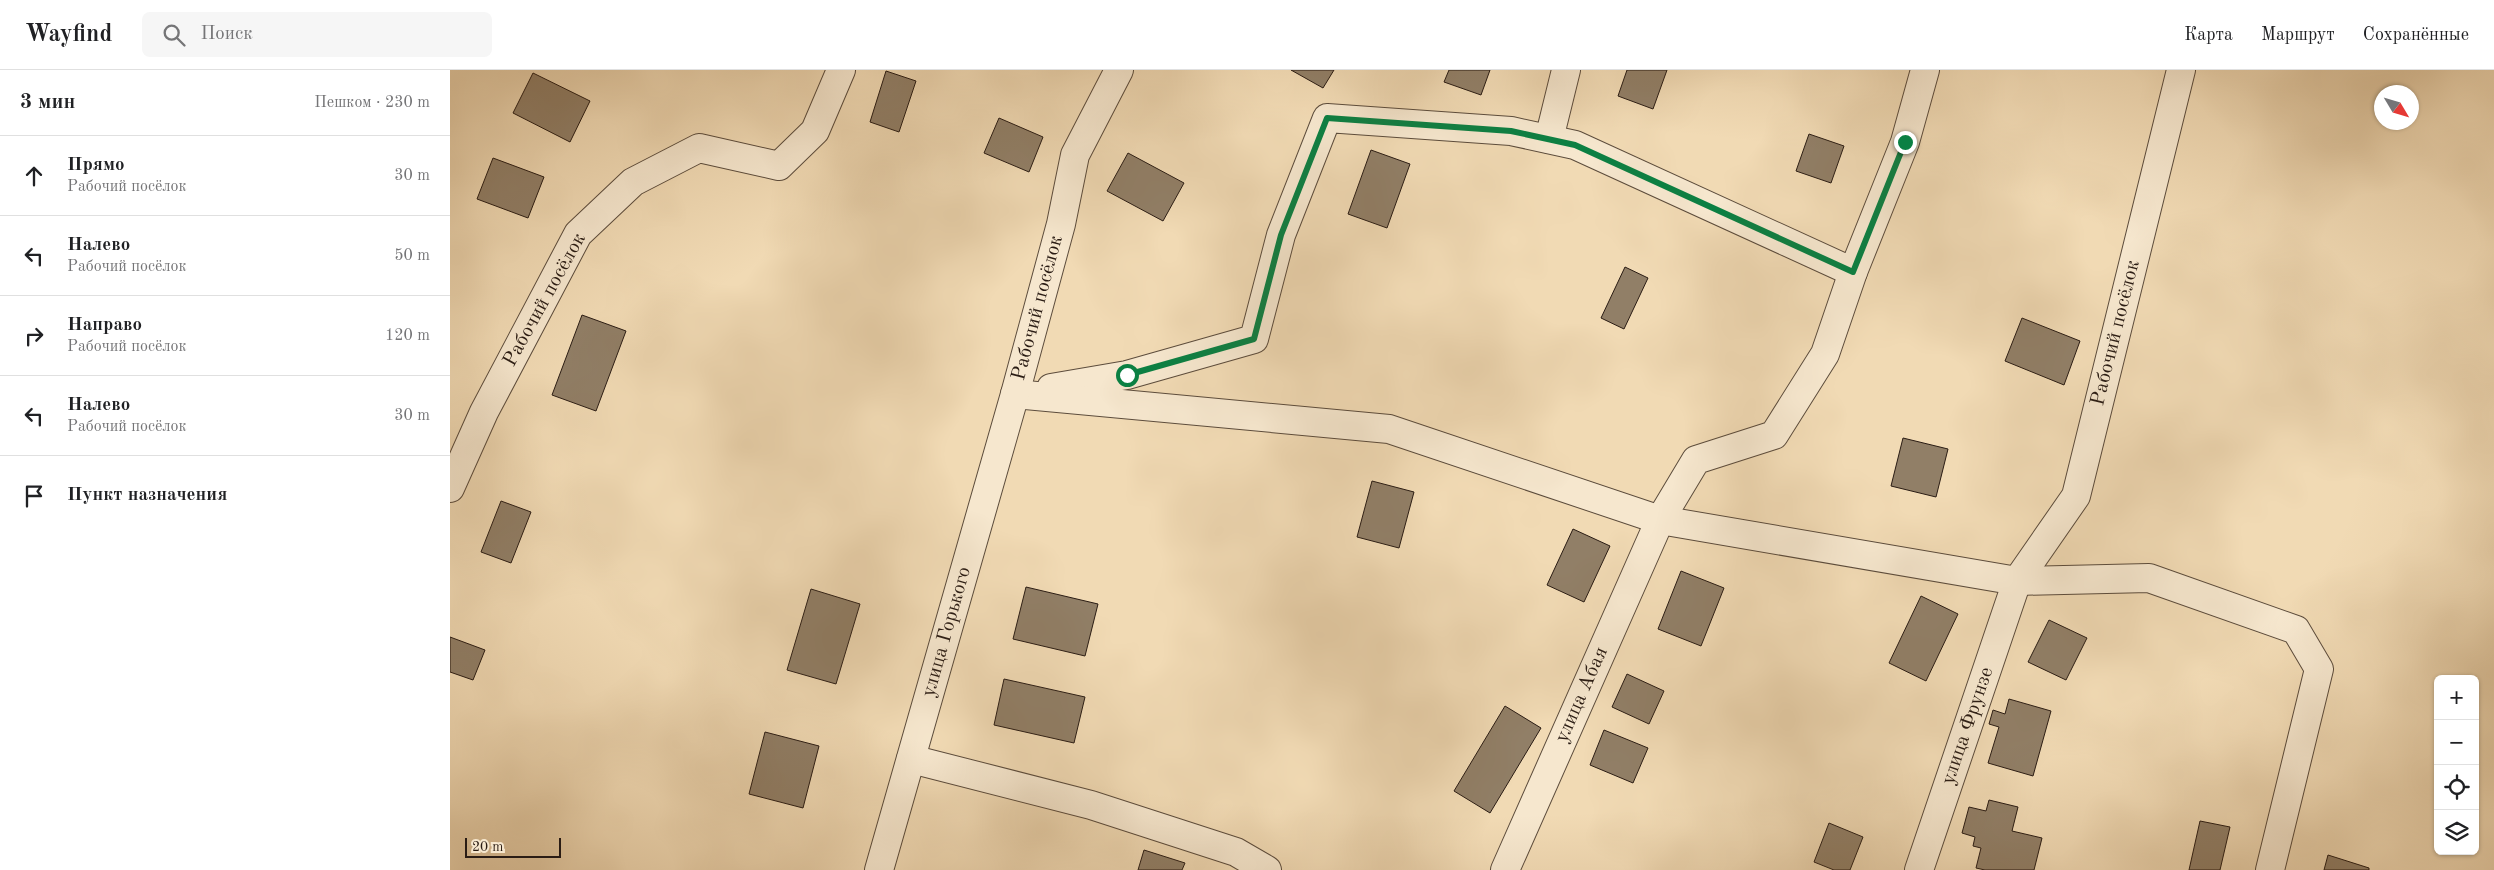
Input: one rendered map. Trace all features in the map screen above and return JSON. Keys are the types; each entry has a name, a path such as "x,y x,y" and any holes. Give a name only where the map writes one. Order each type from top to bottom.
{"street":[{"name":"Рабочий посёлок","path":"450,488 484,412 578,234 633,182 699,148 779,166 815,131 840,70"},
{"name":"Рабочий посёлок","path":"1117,70 1075,155 1061,224 1015,394 1127,375 1254,339 1281,235 1327,118 1511,131 1575,145 1853,272"},
{"path":"1549,139 1566,70"},
{"path":"1660,520 1696,460 1774,435 1825,354 1853,272 1905,142 1925,70"},
{"name":"Рабочий посёлок","path":"2017,581 2076,496 2181,70"},
{"path":"1015,394 1389,428 1660,520 2017,581 2149,578 2296,630 2319,669 2270,870"},
{"name":"улица Горького","path":"879,870 1015,394"},
{"name":"улица Абая","path":"1505,870 1660,520"},
{"name":"улица Фрунзе","path":"1919,870 2017,581"},
{"path":"911,759 1091,806 1236,852 1267,870"}],"building":[{"path":"1291,70 1334,70 1323,88"},
{"path":"1449,70 1490,70 1481,95 1444,82"},
{"path":"1627,70 1667,70 1653,109 1618,96"},
{"path":"886,71 916,81 899,132 870,122"},
{"path":"533,73 590,101 570,142 513,113"},
{"path":"999,118 1043,137 1029,172 984,153"},
{"path":"1809,134 1844,146 1831,183 1796,171"},
{"path":"1371,150 1410,164 1387,228 1348,214"},
{"path":"1128,153 1184,183 1163,221 1107,191"},
{"path":"493,158 544,177 528,218 477,199"},
{"path":"1625,267 1648,278 1624,329 1601,318"},
{"path":"582,315 626,331 596,411 552,395"},
{"path":"2022,318 2080,341 2064,385 2005,361"},
{"path":"1903,438 1948,449 1936,497 1891,486"},
{"path":"1372,481 1414,492 1399,548 1357,537"},
{"path":"501,501 531,512 511,563 481,552"},
{"path":"1573,529 1610,546 1584,602 1547,585"},
{"path":"1681,571 1724,588 1701,646 1658,629"},
{"path":"1026,587 1098,604 1085,656 1013,639"},
{"path":"811,589 860,604 836,684 787,670"},
{"path":"1921,596 1958,614 1926,681 1889,663"},
{"path":"2049,620 2087,638 2066,680 2028,662"},
{"path":"450,637 485,650 473,680 450,672"},
{"path":"1627,674 1664,691 1649,724 1612,707"},
{"path":"1004,679 1085,697 1074,743 994,725"},
{"path":"2009,699 2051,711 2033,776 1988,763 1999,727 1989,724 1993,710 2005,714"},
{"path":"1505,706 1541,728 1490,813 1454,791"},
{"path":"1604,730 1648,748 1633,783 1590,765"},
{"path":"765,732 819,746 803,808 749,794"},
{"path":"1989,800 2018,807 2012,831 2042,838 2034,870 1985,870 1976,868 1981,848 1973,846 1975,837 1962,833 1969,807 1986,811"},
{"path":"2200,821 2230,827 2220,870 2189,870"},
{"path":"1829,823 1863,837 1850,870 1834,870 1814,862"},
{"path":"1144,850 1185,863 1182,870 1138,870"},
{"path":"2328,855 2369,868 2369,870 2324,870"}],"route":[{"path":"1127,375 1254,339 1281,235 1327,118 1511,131 1575,145 1853,272 1905,142"}]}
